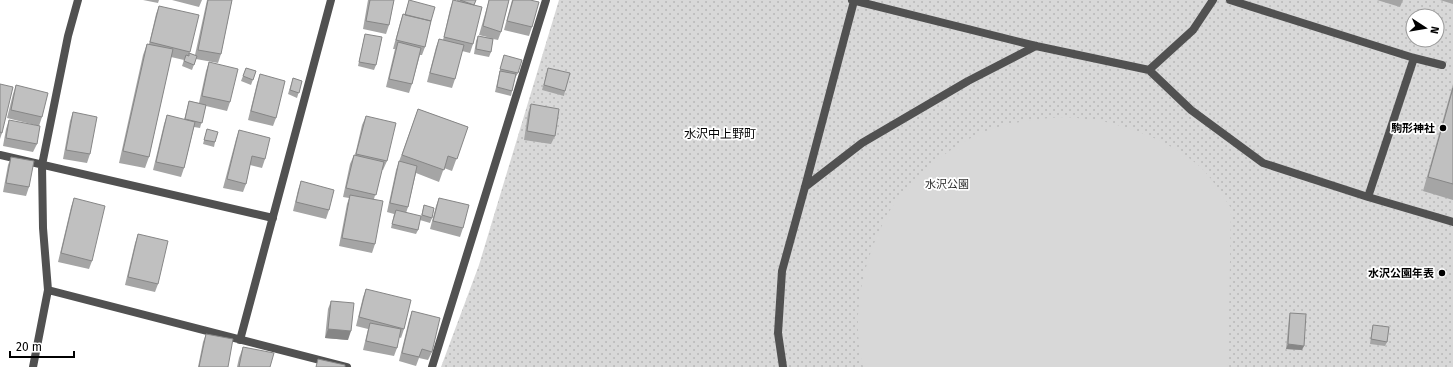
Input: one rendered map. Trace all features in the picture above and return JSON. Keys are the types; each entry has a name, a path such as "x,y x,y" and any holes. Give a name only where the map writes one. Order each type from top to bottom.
{"street":[{"path":"33,367 48,290 43,228 42,165 68,36 78,0"},
{"path":"240,340 331,0"},
{"path":"432,367 546,0"},
{"path":"783,367 778,333 782,271 853,0 1036,46 1149,70 1191,110 1263,163 1368,197 1453,222"},
{"path":"1149,70 1193,30 1213,0"},
{"path":"1230,0 1414,58 1442,65"},
{"path":"805,187 862,144 968,81 1036,46"},
{"path":"1368,197 1414,58"},
{"path":"0,155 273,218"},
{"path":"48,290 346,367"}],"green space":[{"name":"水沢公園","path":"559,0 1453,0 1453,367 441,367 479,265"},
{"path":"1065,117 1097,120 1115,124 1140,132 1176,149 1197,164 1207,174 1231,208 1228,367 863,367 859,347 858,327 861,287 872,248 880,230 889,212 904,191 936,161 969,139 992,129 1016,123"}],"building":[{"path":"208,0 232,0 221,54 198,50"},
{"path":"370,0 394,0 389,25 366,21"},
{"path":"409,0 435,7 431,21 405,15"},
{"path":"453,0 482,7 473,44 444,37"},
{"path":"460,0 476,0 474,5"},
{"path":"489,0 509,0 501,32 483,26"},
{"path":"513,0 530,0 539,2 532,27 507,21"},
{"path":"159,6 199,15 190,52 150,42"},
{"path":"403,14 431,21 425,47 396,40"},
{"path":"365,34 382,37 376,65 359,62"},
{"path":"478,36 493,39 491,52 476,49"},
{"path":"439,39 464,45 455,79 430,73"},
{"path":"398,42 421,48 412,84 389,79"},
{"path":"147,44 173,49 149,157 123,151"},
{"path":"189,53 197,56 194,65 184,61 186,55 189,56"},
{"path":"504,55 522,60 518,73 500,69"},
{"path":"209,62 238,69 230,102 202,96"},
{"path":"246,68 256,71 253,80 243,76"},
{"path":"548,68 570,73 565,91 544,85"},
{"path":"500,71 516,74 512,91 497,87"},
{"path":"260,74 285,81 276,118 251,111"},
{"path":"293,78 302,81 299,93 290,90"},
{"path":"0,84 13,87 2,133 0,132"},
{"path":"16,85 48,93 42,117 11,110"},
{"path":"1453,88 1453,184 1428,177"},
{"path":"189,101 206,105 202,123 185,119"},
{"path":"531,104 559,109 555,136 527,131"},
{"path":"418,109 468,127 457,159 448,156 444,170 402,155"},
{"path":"73,112 97,117 90,154 66,150"},
{"path":"167,115 195,122 184,168 156,162"},
{"path":"366,116 396,123 387,161 356,154"},
{"path":"9,120 40,126 37,144 6,138"},
{"path":"207,129 218,132 215,142 204,140"},
{"path":"239,130 270,138 265,159 252,156 246,184 227,179"},
{"path":"354,155 384,162 376,195 346,188"},
{"path":"11,157 34,161 29,187 6,183"},
{"path":"399,161 417,166 408,207 390,203"},
{"path":"301,181 334,190 329,210 296,202"},
{"path":"350,195 383,201 375,244 342,238"},
{"path":"74,198 105,206 92,261 61,253"},
{"path":"439,198 469,205 463,228 433,221"},
{"path":"424,205 434,208 432,218 422,215"},
{"path":"396,210 421,216 418,230 392,224"},
{"path":"138,234 168,241 158,284 128,277"},
{"path":"366,289 411,300 404,329 359,317"},
{"path":"331,301 354,303 351,331 328,329"},
{"path":"412,311 440,318 432,352 422,349 419,357 402,353"},
{"path":"1290,313 1306,314 1304,346 1288,344"},
{"path":"370,323 401,329 397,348 366,341"},
{"path":"1373,325 1389,327 1387,342 1371,339"},
{"path":"206,334 233,339 228,367 199,367"},
{"path":"243,347 274,353 270,367 239,367"},
{"path":"318,359 345,365 345,367 316,367"}],"place":[{"name":"駒形神社","path":"1443,128"},
{"name":"水沢公園年表","path":"1442,273"}],"district":[{"name":"水沢中上野町","path":"720,134"}]}
